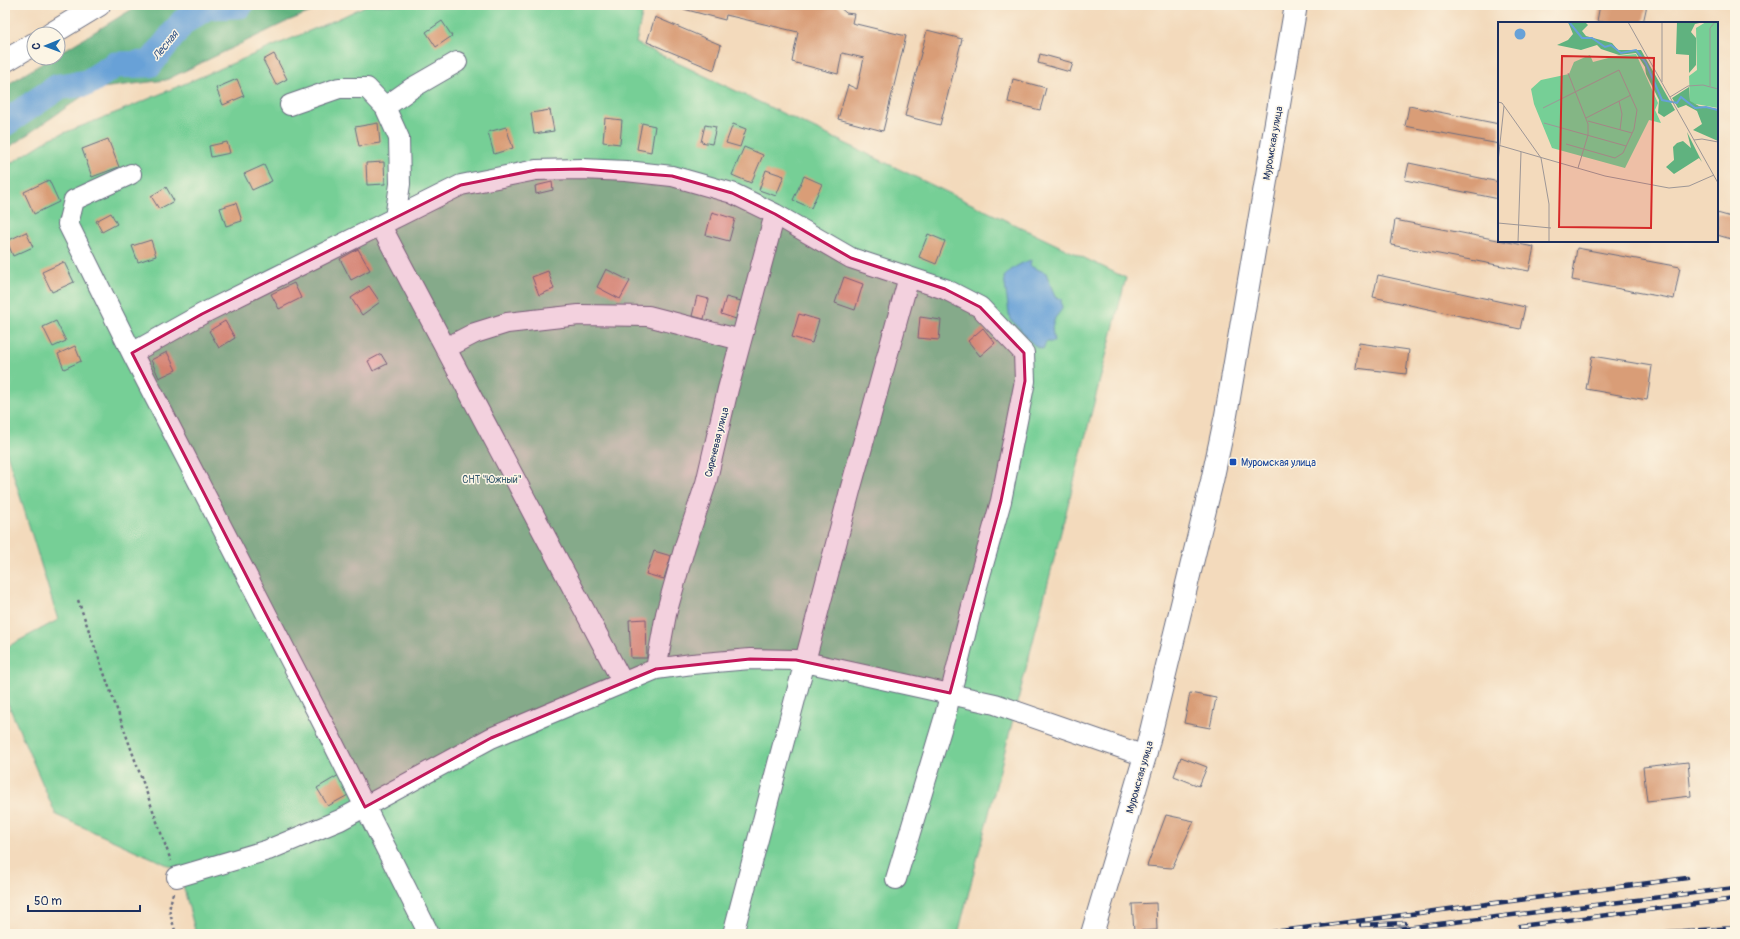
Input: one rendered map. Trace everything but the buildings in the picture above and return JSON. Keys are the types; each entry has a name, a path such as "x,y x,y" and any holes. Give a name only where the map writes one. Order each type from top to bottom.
{"main road":[{"path":"64,26 99,5"},
{"name":"Муромская улица","path":"1092,934 1145,756 1212,481 1226,415 1296,5"},
{"path":"5,61 26,49"}],"street":[{"path":"385,107 412,88 457,62"},
{"path":"290,105 339,88 367,88 385,107 399,138 400,184 388,222 446,348 518,487 623,683"},
{"path":"132,353 208,310 461,185 536,170 581,169 626,171 672,176 732,193 775,214 851,258 945,289 980,307 1024,352 1025,381 1000,501 950,693 896,879"},
{"path":"131,174 74,200 68,224 132,353 429,934"},
{"name":"Сиреневая улица","path":"656,669 666,614 685,546 706,483 741,340 775,214"},
{"path":"733,934 851,487 909,278"},
{"path":"446,348 475,333 507,322 579,315 648,316 741,340"},
{"path":"177,877 268,850 340,820 491,738 656,669 692,664 750,659 796,660 995,704 1145,756"}],"path":[{"path":"78,600 177,877 169,910 176,934"}],"highlighted area":[{"path":"581,169 672,176 732,193 775,214 851,258 945,289 980,307 1024,353 1025,381 1001,501 950,693 796,660 750,659 656,669 491,738 365,807 132,353 202,314 461,185 536,170"}],"green space":[{"path":"139,5 328,5 288,21 166,80 93,89 5,150 5,86 38,66 66,66 66,49"},
{"name":"СНТ \"Южный\"","path":"367,5 644,5 636,43 1126,278 958,934 196,934 179,870 56,815 5,697 5,648 58,620 5,447 5,167 51,138 120,111 340,18"}],"water":[{"path":"1031,260 1030,266 1046,273 1055,297 1061,299 1062,309 1055,318 1052,328 1054,342 1046,342 1043,349 1033,344 1019,327 1010,320 1004,277 1016,267"}],"waterway":[{"name":"Лесная","path":"5,123 58,87 87,83 115,65 150,64 183,22 208,6 240,5"}],"railway":[{"path":"1258,934 1687,878"},
{"path":"1356,934 1735,888"},
{"path":"1520,926 1735,899"},
{"path":"1361,925 1405,923"},
{"path":"1636,934 1735,928"}],"place":[{"name":"Муромская улица","path":"1233,462"}]}
